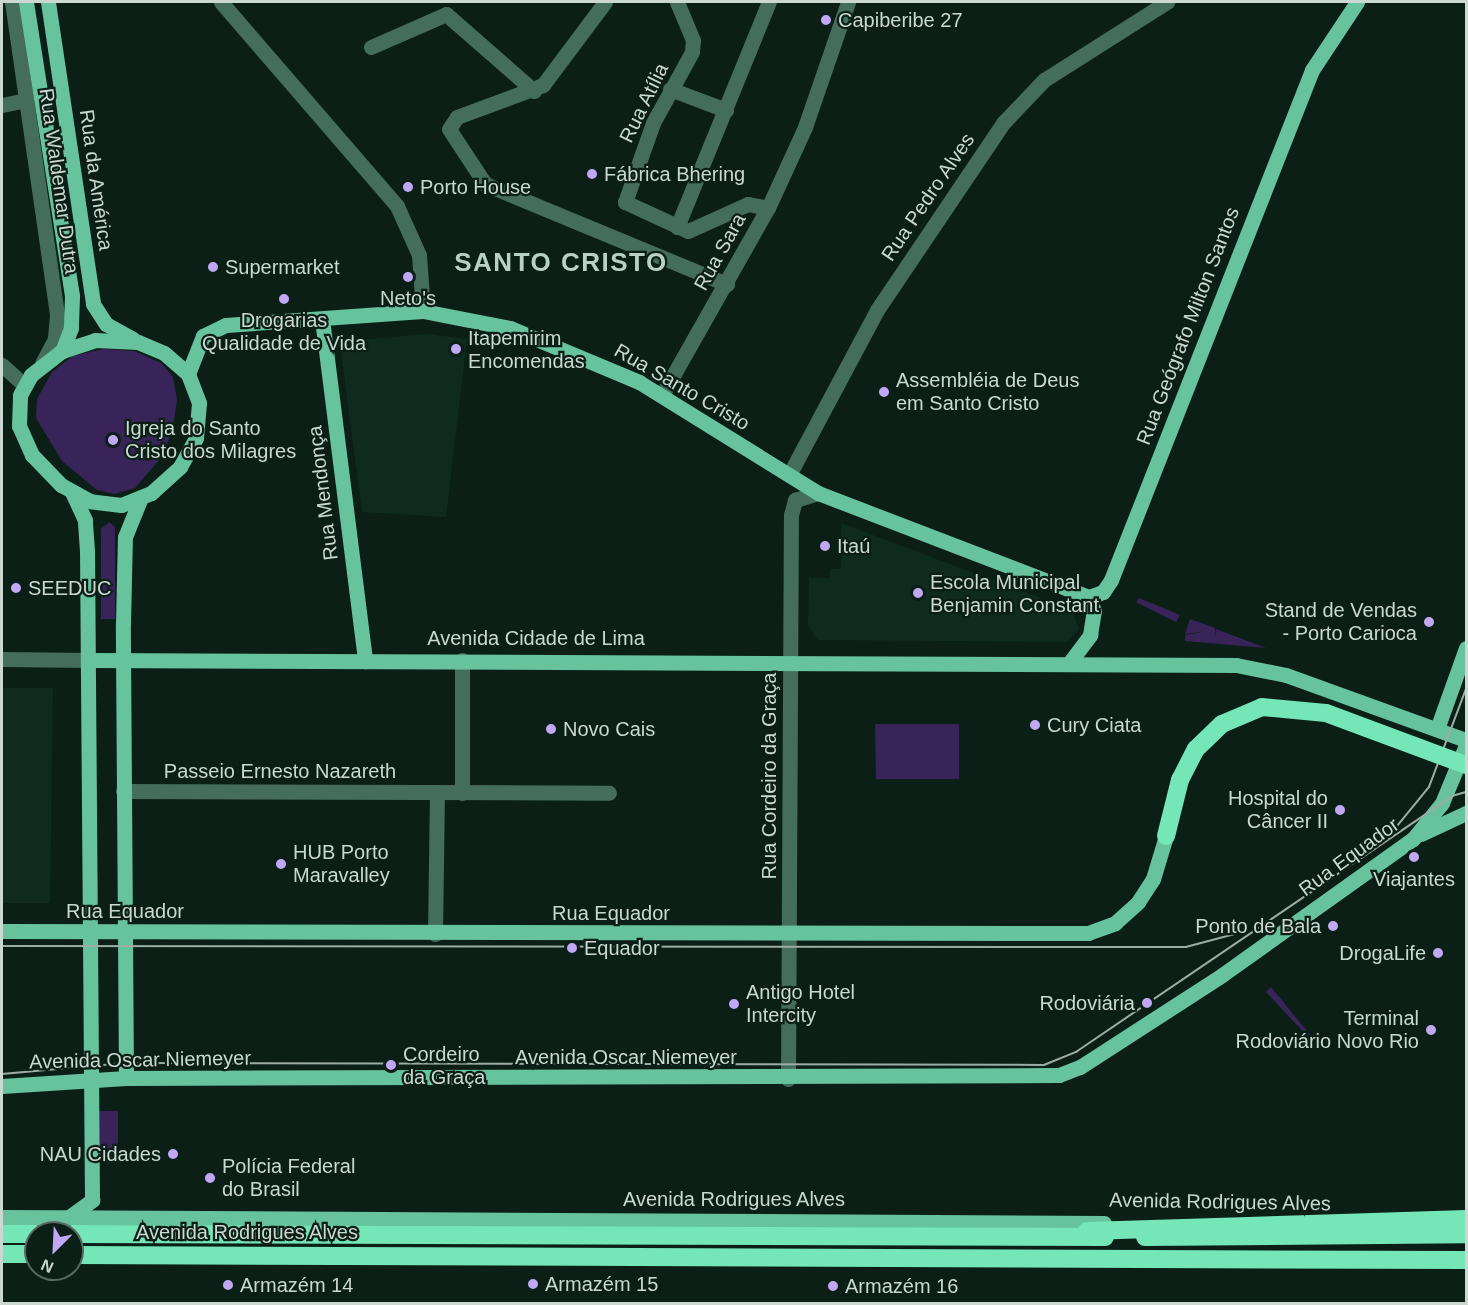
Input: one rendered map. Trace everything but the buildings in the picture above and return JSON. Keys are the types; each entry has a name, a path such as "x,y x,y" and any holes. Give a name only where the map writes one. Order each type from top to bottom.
{"highway":[{"path":"1166,836 1180,780 1196,749 1222,724 1262,707 1326,713 1467,765"},
{"path":"986,1237 1087,1231 1467,1220"},
{"name":"Avenida Rodrigues Alves","path":"84,1226 986,1237 1467,1234"},
{"path":"2,1233 24,1234"},
{"path":"2,1254 24,1254"},
{"name":"Avenida Rodrigues Alves","path":"84,1255 1467,1260"}],"main road":[{"path":"26,2 32,96 73,305 62,351"},
{"name":"Rua da América","path":"48,2 93,304 106,324 138,342"},
{"name":"Rua Geógrafo Milton Santos","path":"1089,597 1103,592 1111,580 1312,70 1358,2"},
{"name":"Rua Santo Cristo","path":"188,374 200,341 214,327 423,311 539,337 662,395 818,493 1089,597"},
{"name":"Rua Mendonça","path":"322,319 365,661"},
{"path":"73,494 113,506 141,500 173,474 196,438 199,403 188,374 164,352 138,342 95,340 62,351 42,363 24,385 18,419 24,442 73,494 86,531 89,660 89,1079 92,1200 74,1221"},
{"path":"126,1078 123,932 125,537 141,500"},
{"path":"1070,662 1090,635 1094,611 1089,597"},
{"path":"1437,729 1467,648"},
{"name":"Avenida Cidade de Lima","path":"89,660 791,660 1070,662 1257,668 1437,729 1467,742"},
{"name":"Rua Equador","path":"1222,975 1413,839 1442,803 1467,742"},
{"path":"1413,839 1467,813"},
{"name":"Rua Equador","path":"2,932 789,934 1096,931 1120,919 1145,893 1166,836"},
{"name":"Avenida Oscar Niemeyer","path":"2,1086 126,1078 788,1079 1059,1075 1080,1067 1222,975"},
{"name":"Avenida Rodrigues Alves","path":"2,1217 32,1221"},
{"name":"Avenida Rodrigues Alves","path":"84,1226 1467,1226"}],"street":[{"name":"Rua Waldemar Dutra","path":"12,2 32,96 58,325 42,363"},
{"path":"221,2 397,206 419,255 423,311"},
{"path":"605,2 534,91 448,124 485,184 728,284"},
{"name":"Rua Atília","path":"677,2 693,46 670,89 625,199 677,227"},
{"path":"677,227 769,2"},
{"path":"768,208 805,127 848,2"},
{"name":"Rua Pedro Alves","path":"789,475 877,310 1004,123 1044,80 1167,2"},
{"path":"371,47 446,14 534,91"},
{"path":"670,89 726,110"},
{"path":"2,105 32,96"},
{"name":"Rua Sara","path":"662,395 728,284 768,208 751,203 694,230 677,227"},
{"path":"2,365 24,385"},
{"name":"Rua Cordeiro da Graça","path":"788,1079 792,508 800,496 818,493"},
{"name":"Avenida Cidade de Lima","path":"2,659 89,660"},
{"path":"462,660 462,792"},
{"name":"Passeio Ernesto Nazareth","path":"123,791 609,793"},
{"path":"435,934 437,792"}],"shaded area":[{"path":"426,334 467,339 446,517 362,512 341,352 349,341"},
{"path":"103,349 134,351 161,363 173,377 177,400 172,433 159,460 135,488 114,494 97,490 62,461 36,418 37,399 52,372 73,356"},
{"path":"109,522 115,527 115,619 101,619 101,529"},
{"name":"Escola Municipal Benjamin Constant","path":"841,523 1072,610 1079,630 1066,642 818,640 808,626 809,578 830,578 830,569 841,569"},
{"path":"1139,598 1180,615 1176,622 1136,602"},
{"path":"1190,619 1215,628 1215,637 1216,629 1266,648 1185,641 1185,635 1207,631 1185,634"},
{"path":"2,688 53,688 50,903 2,903"},
{"path":"875,724 959,724 959,779 876,779"},
{"path":"1271,987 1311,1036 1309,1038 1266,992"},
{"path":"98,1111 118,1111 118,1154 109,1164 99,1156"}],"tram line":[{"path":"1398,825 1429,787 1466,689"},
{"path":"2,1074 125,1063 1044,1065 1076,1052 1452,796 1466,792"},
{"path":"2,946 1186,947 1235,934"}],"place":[{"name":"Capiberibe 27","path":"826,20"},
{"name":"Fábrica Bhering","path":"592,174"},
{"name":"Porto House","path":"408,187"},
{"name":"Supermarket","path":"213,267"},
{"name":"Neto's","path":"408,277"},
{"name":"Drogarias Qualidade de Vida","path":"284,299"},
{"name":"Itapemirim Encomendas","path":"456,349"},
{"name":"Assembléia de Deus em Santo Cristo","path":"884,392"},
{"name":"Igreja do Santo Cristo dos Milagres","path":"113,440"},
{"name":"Itaú","path":"825,546"},
{"name":"SEEDUC","path":"16,588"},
{"name":"Escola Municipal Benjamin Constant","path":"918,593"},
{"name":"Stand de Vendas - Porto Carioca","path":"1429,622"},
{"name":"Cury Ciata","path":"1035,725"},
{"name":"Novo Cais","path":"551,729"},
{"name":"Hospital do Câncer II","path":"1340,810"},
{"name":"Viajantes","path":"1414,857"},
{"name":"HUB Porto Maravalley","path":"281,864"},
{"name":"Ponto de Bala","path":"1333,926"},
{"name":"Equador","path":"572,948"},
{"name":"DrogaLife","path":"1438,953"},
{"name":"Rodoviária","path":"1147,1003"},
{"name":"Antigo Hotel Intercity","path":"734,1004"},
{"name":"Terminal Rodoviário Novo Rio","path":"1431,1030"},
{"name":"Cordeiro da Graça","path":"391,1065"},
{"name":"NAU Cidades","path":"173,1154"},
{"name":"Polícia Federal do Brasil","path":"210,1178"},
{"name":"Armazém 15","path":"533,1284"},
{"name":"Armazém 14","path":"228,1285"},
{"name":"Armazém 16","path":"833,1286"}],"district":[{"name":"SANTO CRISTO","path":"561,263"}]}
